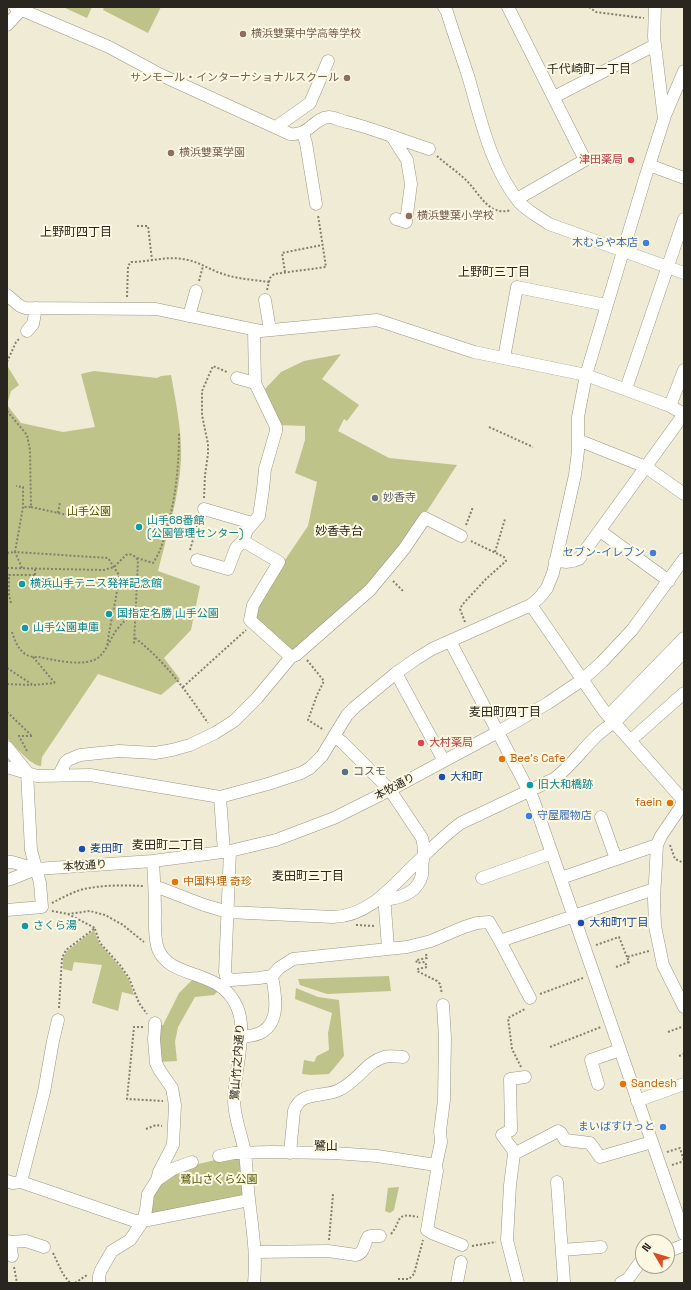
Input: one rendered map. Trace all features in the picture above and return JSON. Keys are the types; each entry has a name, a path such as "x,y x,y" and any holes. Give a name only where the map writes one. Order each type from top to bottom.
{"street":[{"path":"508,7 585,160 519,201"},
{"path":"7,25 18,8 109,47 161,75 290,134 297,135 303,133 316,123 329,117 365,127 393,138 429,149"},
{"path":"449,9 487,141 496,164 519,201 548,224 684,273"},
{"path":"654,13 654,45 664,119"},
{"path":"554,98 654,45"},
{"path":"276,127 310,103 328,61"},
{"path":"7,767 37,776 90,775 220,797 268,784 305,771 316,764 347,715 416,658 432,649 531,605 540,597 547,588 552,573 575,475 579,413 586,375 606,305 664,119 683,78"},
{"path":"303,133 316,204"},
{"path":"393,138 407,160 411,184 406,222 396,219"},
{"path":"649,165 684,178"},
{"path":"626,389 684,219"},
{"path":"504,358 517,286 606,305"},
{"path":"190,316 196,292"},
{"path":"7,295 20,306 25,308 74,307 156,309 261,331 377,320 474,352 586,375 670,406 684,414 579,559 573,562 555,561"},
{"path":"265,300 270,330"},
{"path":"27,331 33,324 36,308"},
{"path":"197,560 228,569 236,548 258,516 265,470 276,427 255,383 254,330"},
{"path":"670,406 684,370"},
{"path":"237,378 255,383"},
{"path":"578,440 646,467 684,494"},
{"path":"204,509 252,523"},
{"path":"59,776 68,760 80,755 119,751 155,752 172,750 190,745 215,733 234,721 296,654 370,590 404,549 425,518 463,531"},
{"path":"600,531 669,580"},
{"path":"242,541 279,562 253,605 250,620 296,654"},
{"name":"本牧通り","path":"7,880 36,869 153,861 227,851 276,840 319,824 390,790 498,732 548,703 582,680 617,647 632,630 684,559"},
{"path":"531,605 582,680 611,719 684,800 664,831 657,845 654,889 654,916 663,965 684,1007"},
{"path":"157,888 228,912 344,917 364,909 384,895 452,829 461,823 554,779 564,772 608,726 611,719 684,638"},
{"path":"450,641 529,790 561,878 684,1234"},
{"path":"611,719 684,652"},
{"path":"396,673 444,761"},
{"path":"631,740 684,693"},
{"path":"334,736 342,742 390,790 422,838 424,855"},
{"path":"7,748 27,772 31,850 40,883 42,907 7,910"},
{"path":"220,797 227,851 228,912 225,972 226,976 231,980 272,976 279,968 293,959 407,947 431,941 477,923 489,922 532,997"},
{"path":"601,817 616,859"},
{"path":"561,878 657,845"},
{"path":"482,878 552,853"},
{"path":"153,861 157,888 156,941 158,948"},
{"name":"本牧通り","path":"7,862 36,869"},
{"path":"500,941 654,889"},
{"path":"384,895 388,948"},
{"name":"鷺山竹之内通り","path":"158,948 162,956 172,965 179,969 207,978 225,989 232,997 240,1013 242,1027 234,1102 236,1119 245,1153 256,1266 254,1283"},
{"path":"240,1037 260,1033 266,1029 272,1021 276,1002 272,976"},
{"path":"443,1005 445,1038 444,1100 440,1131 441,1142 436,1165 437,1171 428,1225 434,1234 467,1246"},
{"path":"21,1182 44,1092 58,1020"},
{"path":"99,1283 101,1270 112,1251 130,1240 143,1221 148,1194 157,1180 159,1172 173,1145 174,1101 172,1088 156,1063 154,1039 155,1025"},
{"path":"598,1084 591,1060 620,1050"},
{"path":"290,1153 294,1111 296,1106 303,1099 308,1096 336,1092 350,1084 368,1066 379,1059 386,1057 403,1057"},
{"path":"518,1283 507,1240 510,1185 514,1154 513,1150 502,1135 511,1130 510,1079 525,1077"},
{"path":"637,1101 684,1084"},
{"path":"514,1154 558,1131 565,1140 590,1143 600,1157 652,1142"},
{"path":"219,1156 270,1152 334,1154 370,1156 436,1165"},
{"path":"157,1180 173,1169 183,1164 192,1162"},
{"path":"7,1181 13,1183 21,1182 135,1221 143,1221 249,1200"},
{"path":"557,1182 564,1282 562,1283"},
{"path":"255,1252 328,1251 356,1255 362,1252 368,1237 380,1236"},
{"path":"12,1256 8,1242 26,1241 44,1248"},
{"path":"562,1250 601,1247"},
{"path":"457,1283 461,1262"},
{"path":"621,1283 628,1279 635,1270"}],"path":[{"path":"589,7 596,12 654,13"},
{"path":"429,149 467,181 486,204 497,211 505,212 513,209 519,201"},
{"path":"265,300 265,293 268,288 270,278 274,274 326,267 319,224"},
{"path":"137,226 148,226 152,260"},
{"path":"285,272 282,253 323,245"},
{"path":"127,308 128,264 131,262 146,262 169,258 183,259 198,263 224,274 269,282"},
{"path":"7,362 16,342 27,331"},
{"path":"197,560 193,556 189,555 204,509 208,444 202,415 202,391 213,366 237,378"},
{"path":"7,411 27,435 30,450 31,507"},
{"path":"489,427 534,448"},
{"path":"7,568 104,570 114,567 126,555 131,554 153,562 158,556 171,514 179,460 179,433"},
{"path":"16,486 23,486 24,507 15,552 22,568"},
{"path":"58,513 60,502"},
{"path":"24,507 31,507 72,516"},
{"path":"469,633 460,610 462,605 486,579 506,561 504,557 494,553 463,531 473,507"},
{"path":"494,553 505,519"},
{"path":"7,553 15,552 108,558 119,575 107,646"},
{"path":"134,644 138,560 136,557"},
{"path":"35,569 35,583"},
{"path":"11,603 8,574 35,575"},
{"path":"389,577 401,587 403,591"},
{"path":"12,632 19,648 27,655 62,662 88,662 99,658 116,630 126,619 135,613"},
{"path":"183,687 254,623"},
{"path":"135,638 150,650 183,687 215,733"},
{"path":"296,654 324,681 308,720 334,736"},
{"path":"7,684 55,684 32,656"},
{"path":"7,668 34,685"},
{"path":"7,712 32,736 19,736 28,753"},
{"path":"664,831 675,859 684,863"},
{"path":"42,907 83,889 122,886 157,888"},
{"path":"42,907 48,911 68,914 90,911 105,915 122,924 152,948 158,948"},
{"path":"68,914 95,928 100,943 120,965 129,978 139,1003 155,1025"},
{"path":"58,1020 62,958 66,950 95,928"},
{"path":"585,949 620,937 629,962 616,967"},
{"path":"417,944 427,958 416,960 417,963 425,962 427,967 417,970 440,984 443,1005"},
{"path":"627,957 659,947"},
{"path":"525,1077 512,1049 508,1018 532,1006 532,997 593,974"},
{"path":"550,1047 611,1024"},
{"path":"155,1025 134,1027 127,1099 174,1101"},
{"path":"668,1032 684,1026"},
{"path":"679,1056 684,1054"},
{"path":"146,1129 156,1125 173,1127"},
{"path":"657,1155 680,1148 684,1161"},
{"path":"328,1251 333,1194"},
{"path":"380,1236 388,1236 394,1230 397,1222 404,1216 408,1215 428,1225 414,1274 409,1279 398,1278"},
{"path":"467,1246 507,1240"},
{"path":"44,1248 53,1253 63,1274 70,1283"},
{"path":"12,1256 17,1283"}],"green space":[{"path":"63,7 92,7 87,18"},
{"path":"104,7 161,7 148,33 103,10"},
{"name":"妙香寺","path":"341,354 322,379 359,405 347,421 344,419 338,431 389,458 457,465 425,514 369,587 295,652 253,620 256,603 308,526 317,482 295,473 305,440 305,426 278,425 265,389 281,372 304,361"},
{"path":"8,367 19,385 11,391 7,405"},
{"name":"山手公園","path":"94,371 157,378 171,375 180,428 181,460 178,488 158,571 200,586 191,630 164,658 180,679 161,695 98,674 42,757 41,766 32,763 7,738 7,405 21,423 63,432 95,427 81,374"},
{"path":"94,930 99,943 121,968 129,980 134,995 122,992 118,1011 92,1003 102,965 74,962 72,971 63,969 63,958 67,951"},
{"path":"389,976 391,991 327,994 300,985 298,979"},
{"path":"194,978 219,990 214,995 195,997 178,1027 175,1042 177,1061 158,1062 157,1026 163,1025 179,993"},
{"path":"296,988 318,997 339,1000 344,1056 329,1074 302,1074 304,1060 314,1062 317,1056 329,1050 328,1033 332,1013 295,999"},
{"name":"鷺山さくら公園","path":"228,1157 241,1157 245,1193 238,1197 153,1214 149,1210 151,1198 162,1183 190,1166"},
{"path":"399,1187 394,1210 390,1213 385,1211 388,1188"}],"place":[{"name":"横浜雙葉中学高等学校","path":"243,34"},
{"name":"サンモール・インターナショナルスクール","path":"347,78"},
{"name":"横浜雙葉学園","path":"171,153"},
{"name":"津田薬局","path":"631,160"},
{"name":"横浜雙葉小学校","path":"409,216"},
{"name":"木むらや本店","path":"646,243"},
{"name":"妙香寺","path":"375,498"},
{"name":"山手68番館 (公園管理センター)","path":"139,527"},
{"name":"セブン-イレブン","path":"653,553"},
{"name":"横浜山手テニス発祥記念館","path":"22,584"},
{"name":"国指定名勝 山手公園","path":"109,614"},
{"name":"山手公園車庫","path":"25,628"},
{"name":"大村薬局","path":"421,743"},
{"name":"Bee's Cafe","path":"502,759"},
{"name":"コスモ","path":"345,772"},
{"name":"大和町","path":"442,777"},
{"name":"旧大和橋跡","path":"530,785"},
{"name":"faein","path":"670,803"},
{"name":"守屋履物店","path":"529,816"},
{"name":"麦田町","path":"82,849"},
{"name":"中国料理 奇珍","path":"175,882"},
{"name":"大和町1丁目","path":"581,923"},
{"name":"さくら湯","path":"25,926"},
{"name":"Sandesh","path":"623,1084"},
{"name":"まいばすけっと","path":"663,1127"}],"district":[{"name":"千代崎町一丁目","path":"589,70"},
{"name":"上野町四丁目","path":"76,233"},
{"name":"上野町三丁目","path":"494,273"},
{"name":"妙香寺台","path":"339,532"},
{"name":"麦田町四丁目","path":"505,713"},
{"name":"麦田町二丁目","path":"168,846"},
{"name":"麦田町三丁目","path":"308,877"},
{"name":"鷺山","path":"326,1147"}]}
